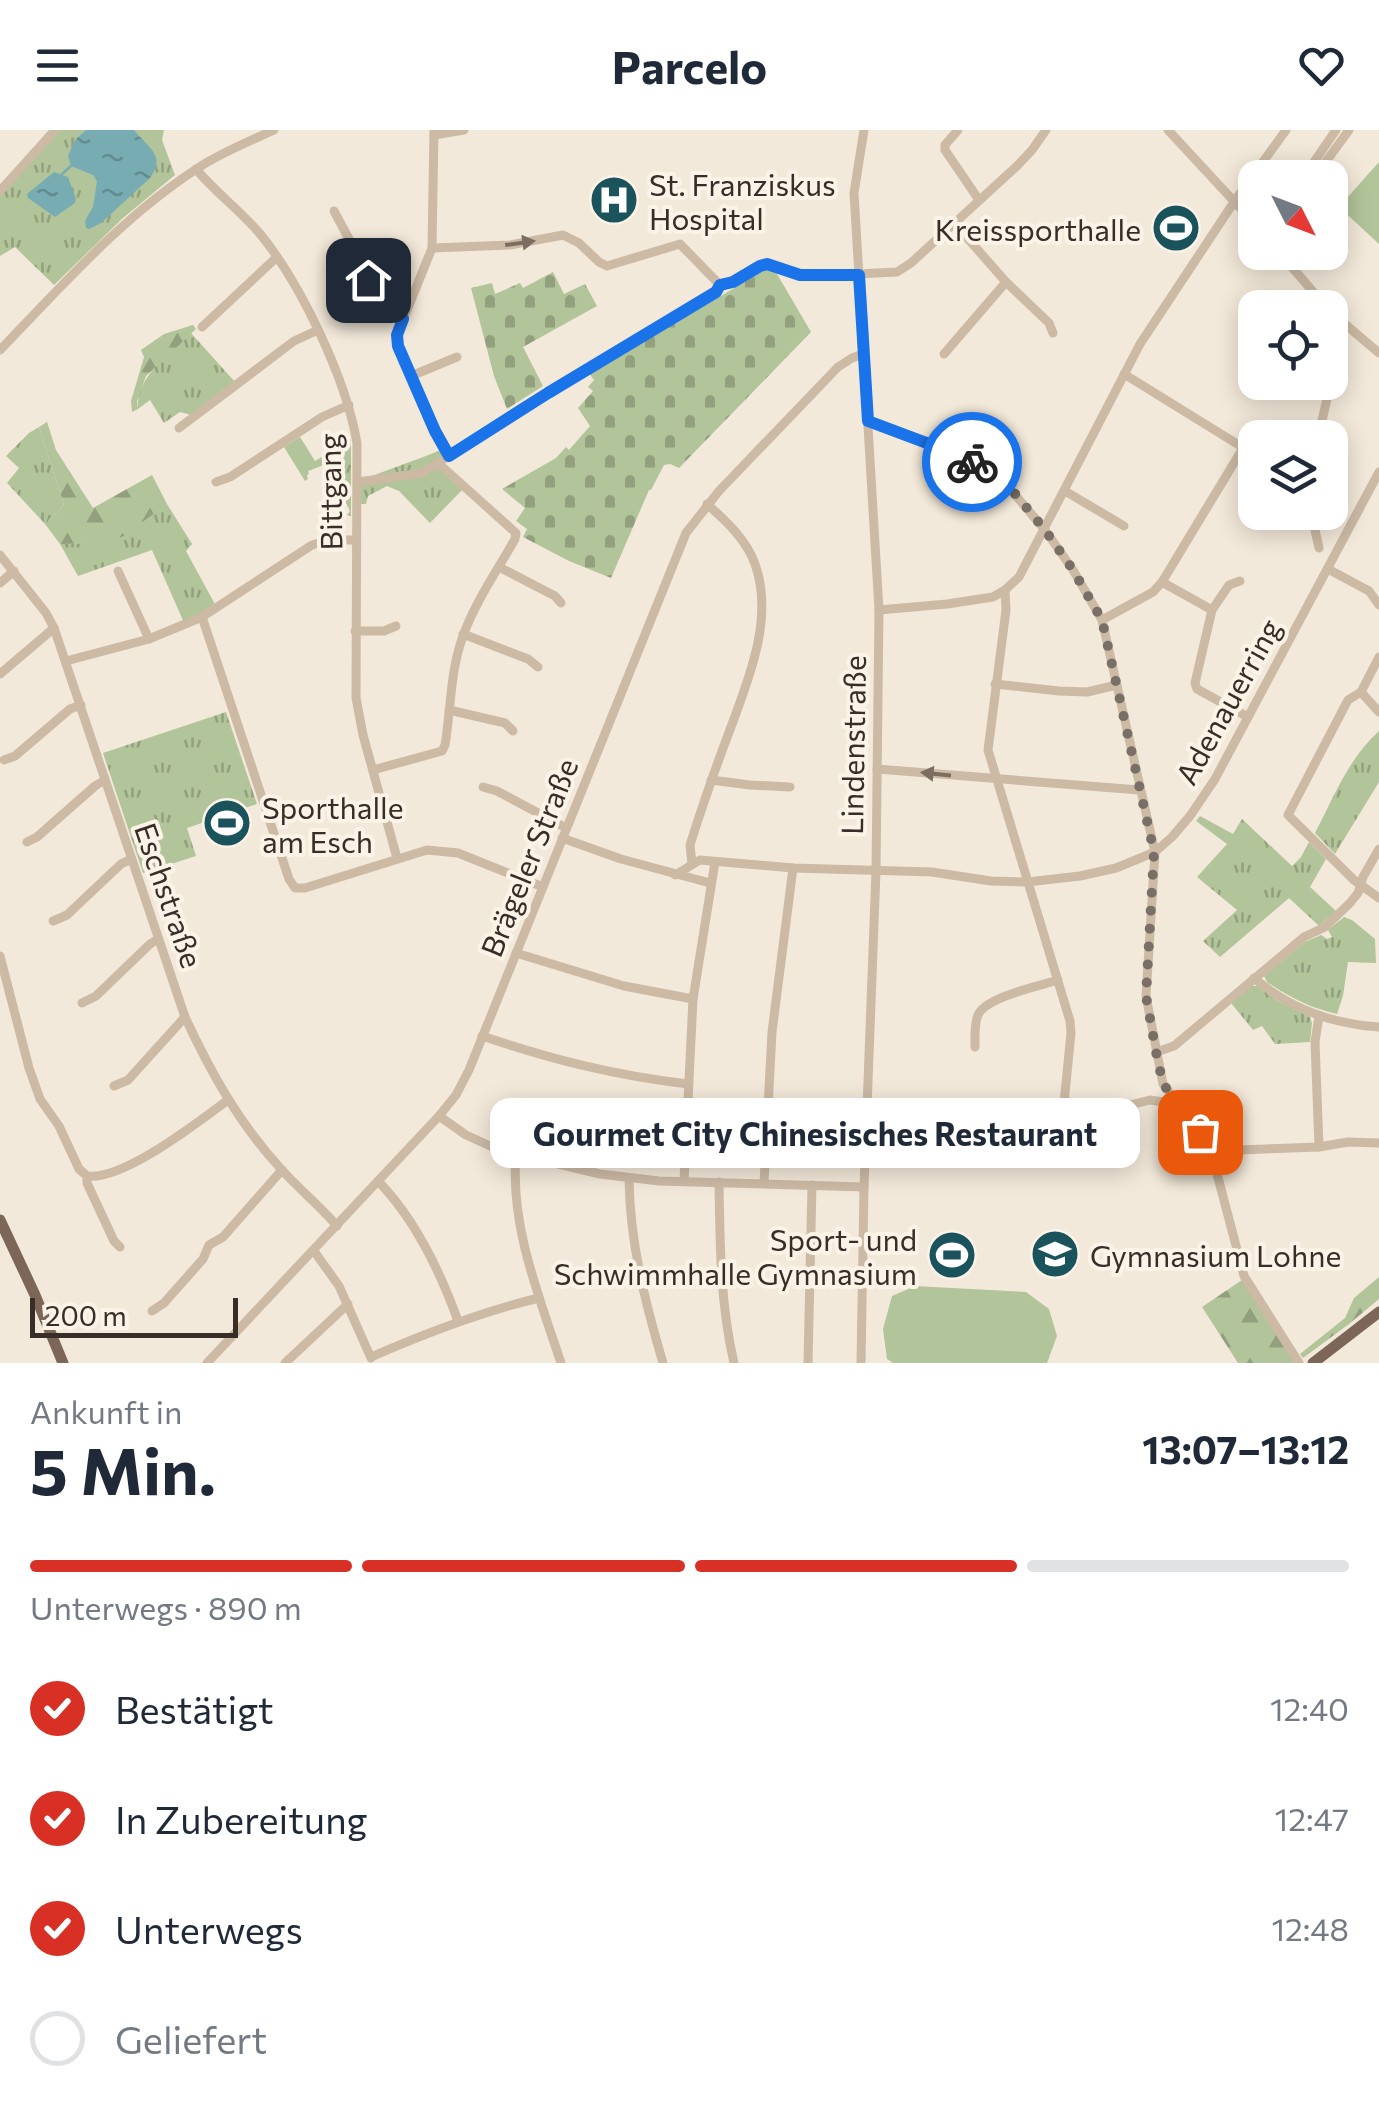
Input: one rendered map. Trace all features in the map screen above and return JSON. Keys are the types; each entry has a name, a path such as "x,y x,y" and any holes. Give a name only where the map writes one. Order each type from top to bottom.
{"main road":[{"path":"0,1220 64,1363"},
{"path":"1313,1363 1379,1312"}],"street":[{"path":"0,190 55,130"},
{"path":"0,350 127,222 196,169 274,130"},
{"path":"449,456 398,346 397,335 432,248 434,132 464,130"},
{"name":"Lindenstraße","path":"861,1363 876,871 879,610 854,193 864,130"},
{"path":"958,130 945,150 979,200"},
{"path":"358,482 414,476 716,292 720,285 760,266 767,264 800,275 897,272 912,263 1032,150 1046,130"},
{"path":"1168,130 1238,206"},
{"path":"879,610 994,597 1019,576 1140,344 1286,130"},
{"path":"1336,130 1314,162 1319,171 1349,130"},
{"name":"Bittgang","path":"196,169 259,233 277,257 318,330 348,405 357,444 356,698 397,858"},
{"path":"334,211 380,308 403,319"},
{"path":"954,224 1049,323 1053,333"},
{"path":"432,248 510,245 563,235 580,243 607,266 680,244 720,285"},
{"path":"202,327 277,257"},
{"path":"1295,270 1312,290"},
{"path":"944,354 1006,282"},
{"path":"1348,326 1379,352"},
{"path":"179,428 294,342 318,330"},
{"name":"Brägeler Straße","path":"206,1363 456,1095 693,521 838,366 864,354"},
{"path":"411,376 458,357"},
{"path":"1124,374 1238,445"},
{"path":"216,482 348,405"},
{"path":"868,421 956,454 987,470 1012,490 1073,570 1102,620 1154,852 1146,996 1163,1084 1211,1151 1244,1276 1299,1363"},
{"path":"1102,620 1142,600 1162,582 1238,456"},
{"path":"373,770 442,751 463,634 516,533 438,463"},
{"name":"Adenauerring","path":"692,864 700,860 794,868 932,872 1027,882 1116,868 1154,852 1190,816 1215,779 1379,472"},
{"path":"1065,490 1124,526"},
{"path":"675,875 692,864 690,845 747,682 761,606 760,584 746,545 707,504"},
{"path":"1315,530 1319,548"},
{"path":"66,660 149,639 202,618 312,545 329,540 356,540"},
{"name":"Eschstraße","path":"0,555 54,628 186,1018 228,1100 258,1142 337,1226"},
{"path":"500,566 561,603"},
{"path":"1328,569 1369,591 1379,606"},
{"path":"0,583 14,571"},
{"path":"118,571 149,639"},
{"path":"1240,580 1229,585 1212,610 1195,683 1197,689 1248,717"},
{"path":"1162,582 1212,610"},
{"path":"1005,590 1006,610 988,750 1071,1033 1062,1123"},
{"path":"202,618 295,888 427,850 458,853 543,887"},
{"path":"355,631 384,631 396,626"},
{"path":"0,674 54,628"},
{"path":"463,634 528,658 538,667"},
{"path":"1379,657 1361,692 1348,700 1288,815 1379,898"},
{"path":"995,684 1087,692 1117,685"},
{"path":"1361,692 1379,712"},
{"path":"4,760 16,756 70,709 80,705"},
{"path":"449,710 504,723 513,732"},
{"path":"877,769 1140,790"},
{"path":"27,842 38,838 105,780"},
{"path":"711,780 790,787"},
{"path":"483,787 497,791 564,833 675,875 710,883"},
{"path":"1156,1052 1174,1046 1304,936 1325,927 1350,903 1379,849"},
{"path":"53,921 67,915 131,859"},
{"path":"684,1182 693,999 715,862"},
{"path":"764,1183 772,1032 794,868"},
{"path":"82,1003 96,996 158,940"},
{"path":"516,952 610,983 693,999"},
{"path":"0,956 40,1100 59,1126 120,1247"},
{"path":"1254,978 1280,999 1319,1016 1379,1027"},
{"path":"974,1046 976,1019 990,1002 1058,980"},
{"path":"1319,1016 1315,1042 1319,1147"},
{"path":"114,1086 128,1080 186,1018"},
{"path":"482,1036 591,1070 688,1084"},
{"path":"868,1133 1004,1137 1150,1100 1160,1095 1163,1084"},
{"path":"86,1176 104,1176 144,1157 228,1100"},
{"path":"1150,1100 1180,1107"},
{"path":"439,1116 466,1135 516,1154 629,1179 864,1186"},
{"path":"1211,1151 1379,1142"},
{"path":"516,1154 517,1207 539,1298 561,1363"},
{"path":"152,1312 203,1259 208,1245 223,1236 282,1170"},
{"path":"629,1179 636,1258 663,1363"},
{"path":"378,1182 396,1200 422,1241 458,1321"},
{"path":"719,1182 721,1278 734,1363"},
{"path":"808,1363 812,1185"},
{"path":"314,1251 339,1286 372,1360 458,1321 539,1298"},
{"path":"284,1363 348,1304"}],"green space":[{"path":"59,130 164,130 162,140 175,175 123,218 54,285 15,247 0,256 0,192"},
{"path":"1379,162 1379,244 1348,215 1348,197"},
{"path":"767,269 777,274 811,332 679,468 664,465 611,578 523,537 527,529 516,521 525,508 502,489 556,458 566,447 569,450 590,426 578,408 593,391 588,387 594,380 589,373"},
{"path":"553,272 564,294 585,284 597,306 523,347 543,386 507,409 494,376 471,288 492,283 495,294 520,283 523,288"},
{"path":"193,325 196,329 146,376 138,409 132,412 131,401 144,357 141,350 164,334"},
{"path":"191,333 235,382 192,415 180,412 164,423 150,400 138,409 142,387 156,367"},
{"path":"47,422 56,450 93,508 152,475 167,504 141,523 142,527 109,543 60,544 45,524 64,505 39,427"},
{"path":"39,427 64,505 45,524 7,483 19,468 6,456"},
{"path":"300,437 315,461 351,439 351,516 347,515 350,511 338,487 345,483 340,463 329,460 308,471 305,481 284,447"},
{"path":"445,448 449,456 439,463 464,488 430,523 399,491 387,486 368,496 366,504 358,504 358,482"},
{"path":"167,504 192,544 186,551 217,608 185,625 152,550 78,576 60,544 110,542"},
{"path":"226,712 257,804 187,828 196,856 143,873 103,753"},
{"path":"1379,731 1379,782 1335,854 1315,833 1350,766"},
{"path":"1200,816 1233,834 1242,819 1292,866 1309,842 1326,859 1310,887 1336,911 1319,926 1289,898 1220,957 1203,941 1237,910 1197,877 1227,844 1196,821"},
{"path":"1344,917 1375,939 1376,963 1348,962 1337,1014 1300,1001 1267,982 1264,976 1305,942 1321,935 1332,937 1328,930"},
{"path":"1251,986 1310,1017 1310,1042 1275,1044 1262,1026 1253,1030 1231,1003"},
{"path":"1379,1277 1379,1299 1303,1358 1300,1354 1345,1318 1354,1298"},
{"path":"1242,1280 1296,1363 1238,1363 1202,1307"},
{"path":"915,1286 1026,1292 1049,1309 1057,1336 1047,1363 893,1363 887,1359 883,1329 892,1296"}],"water":[{"path":"86,130 134,130 156,158 149,179 101,223 89,229 85,221 93,207 97,181 93,175 71,166 68,156 75,140"},
{"path":"54,172 68,177 76,199 55,217 27,194"}],"waterway":[{"path":"62,174 71,166"}],"way so far":[{"path":"972,462 1012,490 1045,530 1102,620 1154,852 1146,996 1156,1052 1163,1084 1200,1132"}],"place":[{"name":"St. Franziskus Hospital","path":"614,200"},
{"name":"Kreissporthalle","path":"1176,228"},
{"name":"Sporthalle am Esch","path":"227,823"},
{"name":"Gourmet City Chinesisches Restaurant","path":"1200,1132"},
{"name":"Gymnasium Lohne","path":"1055,1254"},
{"name":"Sport- und Schwimmhalle Gymnasium","path":"952,1255"}],"route":[{"path":"368,280 383,312 403,319 398,346 449,456 716,292 720,285 760,266 767,264 800,275 859,275 868,421 972,462"}]}
